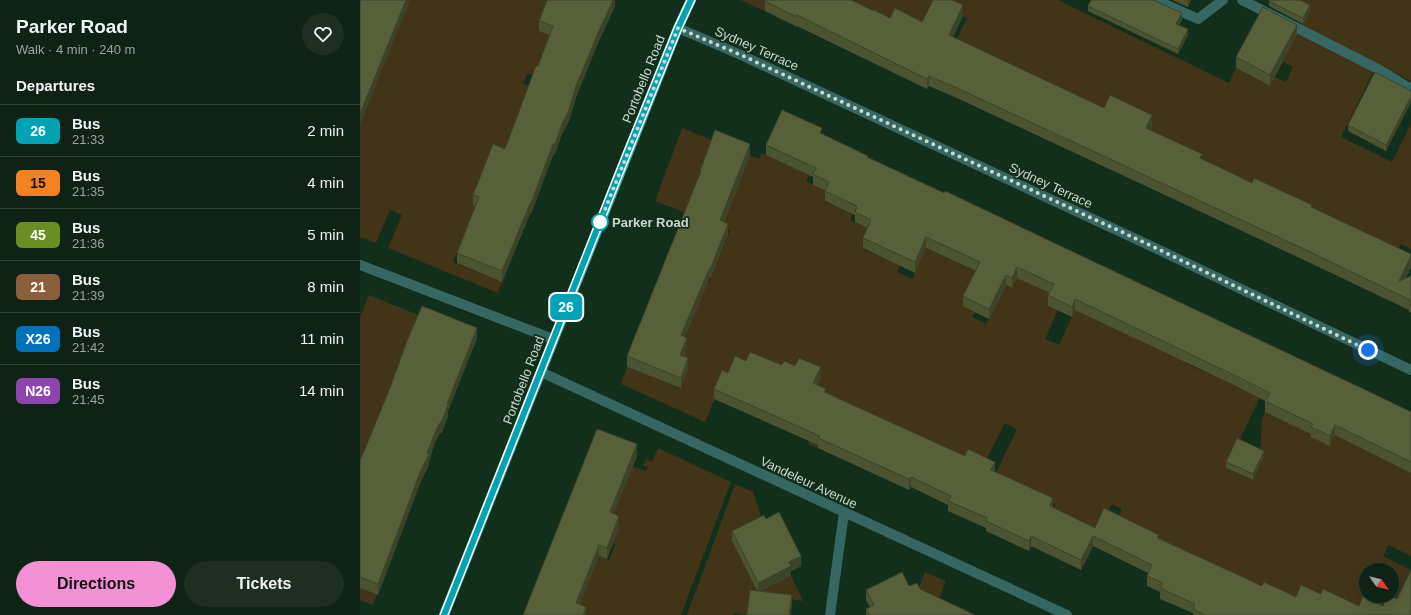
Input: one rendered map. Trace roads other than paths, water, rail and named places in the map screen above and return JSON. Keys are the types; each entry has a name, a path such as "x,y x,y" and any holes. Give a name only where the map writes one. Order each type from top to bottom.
{"main road":[{"name":"Portobello Road","path":"444,615 553,339 678,28 691,0"}],"street":[{"path":"1156,0 1198,19 1223,0"},
{"path":"1242,0 1380,70 1411,89"},
{"name":"Sydney Terrace","path":"678,28 741,55 1146,243 1411,370"},
{"path":"360,265 553,339"},
{"name":"Vandeleur Avenue","path":"541,372 1067,615"},
{"path":"830,615 844,513"}],"place":[{"name":"Parker Road","path":"600,222"}]}
